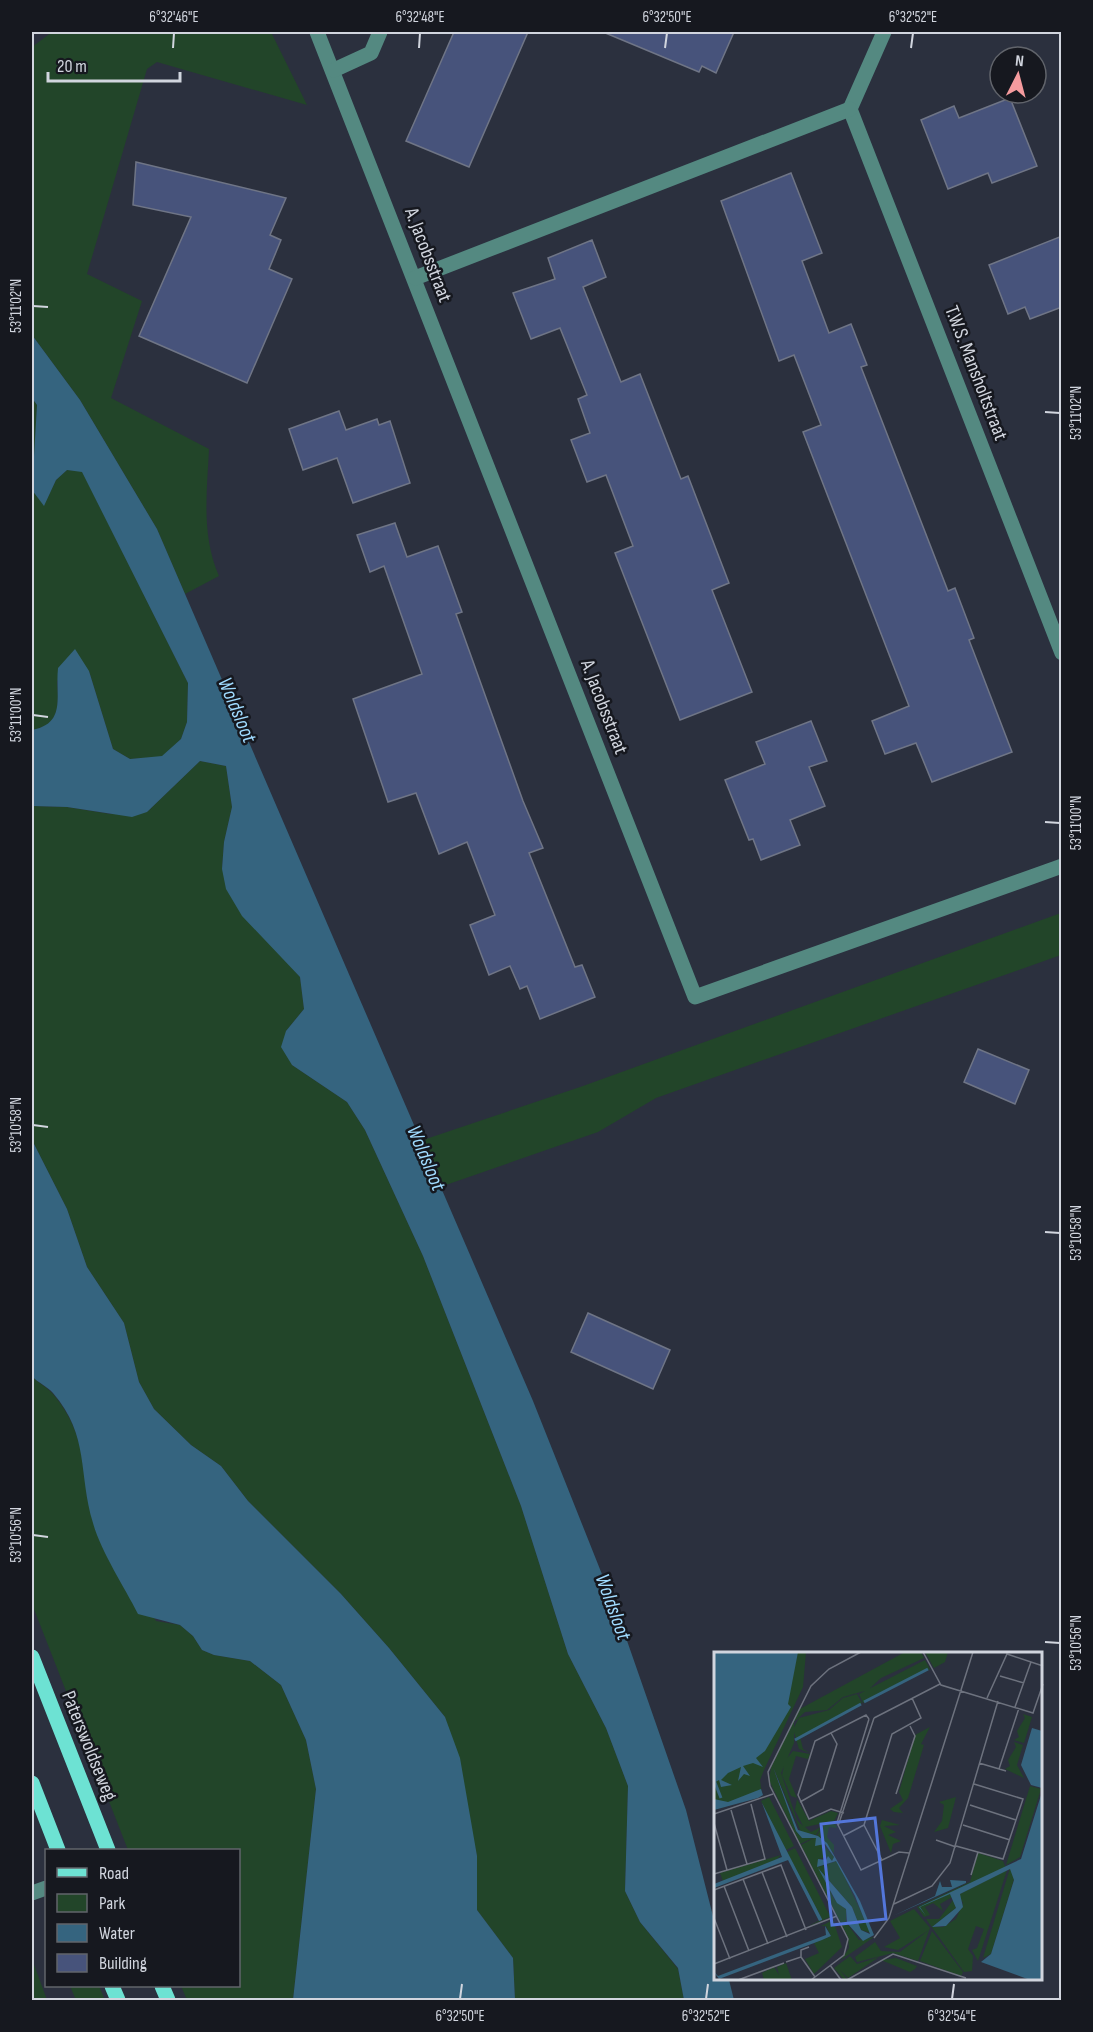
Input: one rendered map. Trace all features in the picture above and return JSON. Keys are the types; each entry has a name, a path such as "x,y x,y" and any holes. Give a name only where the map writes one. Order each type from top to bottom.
{"main road":[{"name":"Paterswoldseweg","path":"32,1657 107,1849"},
{"path":"32,1783 57,1849"},
{"path":"112,1987 118,2001"},
{"path":"162,1987 168,2001"}],"street":[{"name":"A. Jacobsstraat","path":"317,32 334,70 695,997 1062,866"},
{"path":"334,70 370,53 380,32"},
{"path":"415,278 850,109 884,32"},
{"name":"T.W.S. Mansholtstraat","path":"850,109 1062,653"}],"green space":[{"path":"52,32 271,32 307,105 157,62 147,69 87,274 142,301 111,398 209,449 207,529 213,561 219,576 185,594 157,529 80,400 32,335 32,47"},
{"path":"32,398 37,405 32,484"},
{"path":"67,470 82,471 188,683 187,722 181,739 162,757 130,759 113,749 89,671 57,681 58,698 53,719 48,724 32,730 32,490 44,505 56,480"},
{"path":"200,761 226,766 232,807 224,842 222,869 273,946 300,977 304,1009 286,1031 292,1065 347,1102 365,1130 423,1256 521,1506 568,1654 606,1728 628,1786 625,1891 640,1922 678,1969 684,2000 515,2000 513,1958 477,1910 477,1856 445,1717 341,1594 248,1501 221,1466 191,1445 154,1409 139,1382 124,1323 87,1267 67,1209 32,1140 32,806 67,807 110,814 147,812"},
{"path":"1061,913 1061,955 656,1098 598,1132 440,1187 420,1141 583,1086"},
{"path":"32,1376 53,1394 69,1417 82,1456 87,1498 156,1621 180,1625 193,1636 202,1650 214,1655 250,1661 281,1685 306,1740 316,1789 293,2000 187,2000 181,1987 240,1987 240,1849 128,1849 32,1604"},
{"path":"32,1959 47,2000 32,2000"},
{"path":"70,1987 99,1987 105,2000 76,2000"}],"water":[{"name":"Woldsloot","path":"32,335 80,400 157,529 533,1401 617,1612 686,1810 714,1920 714,1981 729,1981 734,2000 684,2000 678,1968 640,1922 625,1891 628,1786 606,1728 568,1654 521,1506 423,1256 365,1130 347,1102 292,1065 281,1047 286,1031 304,1009 300,977 242,916 226,889 222,869 224,842 232,807 226,766 200,761 147,812 132,817 67,807 32,806 32,730 43,726 55,715 58,698 58,668 75,649 89,671 113,749 130,759 162,756 181,739 187,722 188,683 82,472 67,470 56,480 44,506 32,490 37,405 32,398"},
{"path":"32,1140 67,1209 87,1267 124,1323 139,1382 154,1409 191,1445 221,1466 248,1501 341,1594 445,1717 460,1758 477,1856 477,1910 513,1958 515,2000 293,2000 316,1789 306,1740 281,1685 250,1661 214,1655 202,1650 193,1636 180,1625 138,1614 101,1546 88,1505 78,1440 73,1425 53,1393 32,1376"}],"building":[{"path":"454,32 528,32 469,167 406,141"},
{"path":"603,32 734,32 716,73 702,66 699,72"},
{"path":"992,105 1013,105 1037,166 992,183 988,173 948,189 921,120 954,106 959,118"},
{"path":"136,162 286,198 270,235 281,240 269,269 292,279 247,383 139,336 191,217 133,205"},
{"path":"791,173 822,253 802,261 829,333 851,324 867,365 861,367 948,591 955,588 974,638 969,640 1012,752 932,782 916,743 885,754 872,721 909,706 803,432 821,425 794,355 779,361 721,201"},
{"path":"1062,236 1062,307 1030,319 1025,307 1008,314 989,265"},
{"path":"592,240 606,277 583,287 621,382 640,374 681,479 688,476 729,583 712,590 752,692 680,720 615,553 633,546 606,475 587,482 571,440 590,433 578,399 587,395 560,328 531,339 513,293 555,279 548,258"},
{"path":"339,411 346,430 377,419 379,425 390,421 410,483 353,503 337,458 303,470 289,429"},
{"path":"395,523 407,557 438,546 462,612 456,614 523,801 543,848 529,853 575,967 582,965 595,997 540,1019 527,986 520,989 510,966 489,975 470,925 495,915 467,842 439,854 416,793 388,802 353,699 422,674 384,566 370,572 357,535"},
{"path":"811,721 827,761 809,767 825,806 790,820 800,845 761,860 753,839 749,840 725,780 765,764 756,742"},
{"path":"978,1049 1029,1070 1015,1104 964,1082"},
{"path":"588,1313 670,1350 653,1389 571,1352"}]}
